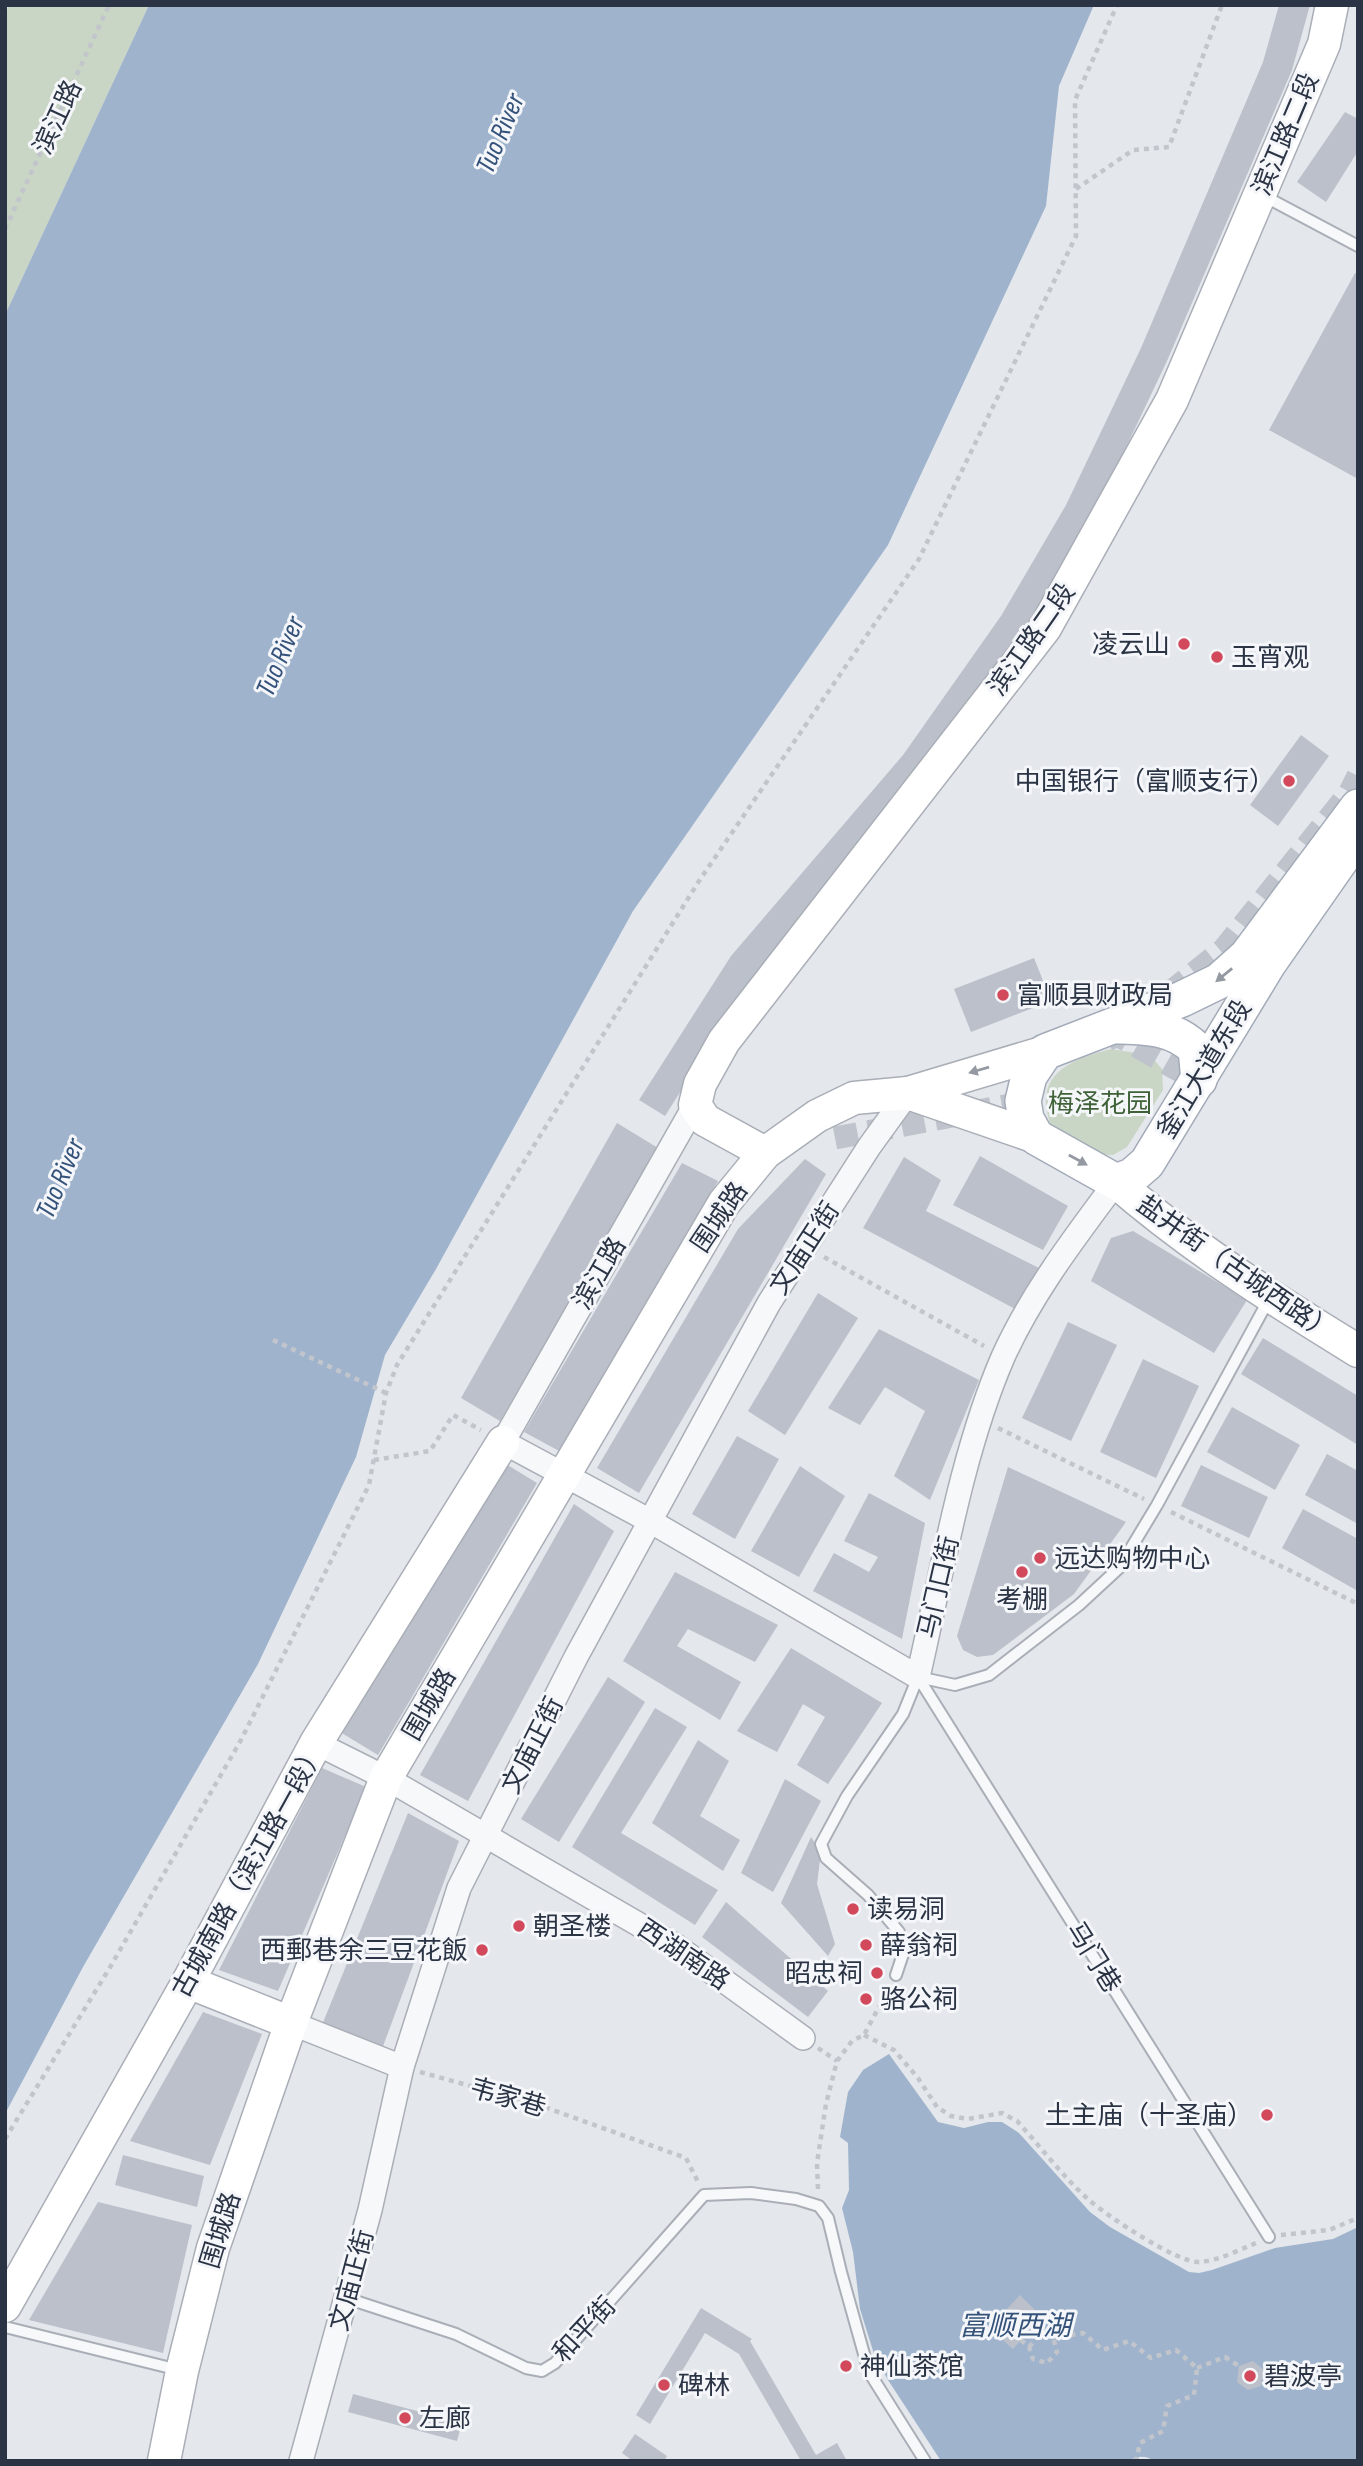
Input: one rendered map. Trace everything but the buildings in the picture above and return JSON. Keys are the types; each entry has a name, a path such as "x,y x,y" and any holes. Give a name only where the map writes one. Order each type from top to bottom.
{"main road":[{"name":"釜江大道东段","path":"1045,1052 1182,999 1219,981 1247,956 1358,807"},
{"name":"釜江大道东段","path":"1116,1182 1132,1175 1147,1163 1268,964 1358,835"},
{"path":"1109,1026 1166,1031 1184,1037 1196,1049 1199,1080"},
{"path":"1045,1052 1029,1076 1023,1101 1026,1119 1036,1137 1116,1182"}],"street":[{"name":"滨江路二段","path":"695,1105 700,1084 724,1041 1045,628 1172,400 1324,44 1332,5"},
{"path":"908,1093 950,1078 1045,1052"},
{"path":"908,1093 1036,1137"},
{"name":"围城路","path":"164,2461 182,2371 213,2248 290,2023 386,1778 724,1203 765,1153 817,1116 854,1098 908,1093"},
{"name":"文庙正街","path":"302,2461 370,2210 402,2067 460,1888 576,1657 769,1303 869,1147 908,1093"},
{"path":"695,1105 705,1120 765,1153"},
{"name":"滨江路","path":"503,1442 695,1105"},
{"name":"盐井街（古城西路）","path":"1116,1182 1162,1222 1270,1297 1358,1351"},
{"name":"马门口街","path":"918,1676 968,1456 1003,1357 1048,1274 1116,1182"},
{"path":"503,1442 650,1521 918,1676"},
{"name":"古城南路（滨江路一段）","path":"5,2306 188,1982 316,1743 503,1442"},
{"name":"西湖南路","path":"316,1743 386,1778 676,1945 803,2038"},
{"path":"188,1982 402,2067"}],"lane":[{"path":"1260,194 1358,246"},
{"path":"918,1676 955,1685 989,1675 1079,1605 1119,1568 1157,1506 1270,1297"},
{"name":"马门口街","path":"896,1975 903,1954 899,1932 868,1895 826,1858 821,1844 847,1796 903,1714 918,1676"},
{"name":"马门巷","path":"918,1676 1269,2238"},
{"path":"704,2195 751,2193 796,2199 819,2206 828,2218 869,2372 925,2461"},
{"name":"和平街","path":"346,2298 456,2334 526,2368 542,2371 555,2363 704,2195"},
{"path":"5,2327 182,2371"}],"path":[{"name":"滨江路","path":"5,229 109,5"},
{"path":"5,2138 109,1969 241,1740 369,1485 387,1393 397,1365 699,881 919,559 1076,236 1075,100 1117,5"},
{"path":"1076,190 1133,150 1170,146 1222,5"},
{"path":"805,1246 1003,1357"},
{"path":"273,1339 387,1393"},
{"path":"373,1460 430,1451 453,1415"},
{"path":"819,2206 817,2163 826,2104 837,2061 852,2041 864,2035 896,1975"},
{"path":"864,2035 894,2050 918,2078 937,2108 951,2116 968,2119 1002,2113 1017,2121 1089,2200 1182,2260 1199,2262 1269,2238 1295,2232 1329,2230 1358,2218"},
{"name":"韦家巷","path":"402,2067 536,2104 686,2158 704,2195"},
{"path":"1033,2327 1040,2333 1053,2337 1083,2333 1103,2350 1129,2340 1151,2358 1176,2350 1198,2368"},
{"path":"1029,2347 1040,2333"},
{"path":"1021,2340 1029,2347 1033,2359 1047,2363 1057,2352 1053,2337"},
{"path":"1198,2368 1224,2357 1239,2367"},
{"path":"1136,2461 1140,2443 1163,2431 1167,2406 1194,2395 1198,2368"}],"green space":[{"path":"9,5 149,5 5,315 5,14"},
{"name":"梅泽花园","path":"1111,1049 1150,1055 1162,1069 1163,1090 1127,1147 1113,1155 1090,1154 1050,1124 1046,1096 1049,1085 1062,1069"}],"water":[{"name":"Tuo River","path":"149,5 1094,5 1059,86 1046,206 888,545 633,911 436,1269 385,1355 356,1457 258,1664 83,1967 5,2114 5,315"},
{"name":"富顺西湖","path":"889,2054 938,2122 964,2128 988,2122 1002,2122 1019,2133 1090,2212 1110,2227 1189,2272 1212,2270 1275,2248 1333,2239 1358,2227 1358,2461 1155,2461 1142,2457 1129,2461 941,2461 874,2354 860,2309 853,2252 842,2208 849,2190 848,2143 840,2137 848,2092 863,2070"}],"tunnel":[{"path":"1168,994 1224,949 1350,792 1358,776"},
{"path":"1107,1040 1117,1035 1187,1075"},
{"path":"835,1138 1032,1101"}],"place":[{"name":"凌云山","path":"1184,644"},
{"name":"玉宵观","path":"1217,657"},
{"name":"中国银行（富顺支行）","path":"1289,781"},
{"name":"富顺县财政局","path":"1003,995"},
{"name":"远达购物中心","path":"1040,1558"},
{"name":"考棚","path":"1022,1572"},
{"name":"读易洞","path":"853,1909"},
{"name":"朝圣楼","path":"519,1926"},
{"name":"薛翁祠","path":"866,1945"},
{"name":"西郵巷余三豆花飯","path":"482,1950"},
{"name":"昭忠祠","path":"877,1973"},
{"name":"骆公祠","path":"866,1999"},
{"name":"土主庙（十圣庙）","path":"1267,2115"},
{"name":"神仙茶馆","path":"846,2366"},
{"name":"碧波亭","path":"1250,2376"},
{"name":"碑林","path":"664,2385"},
{"name":"左廊","path":"405,2418"}]}
